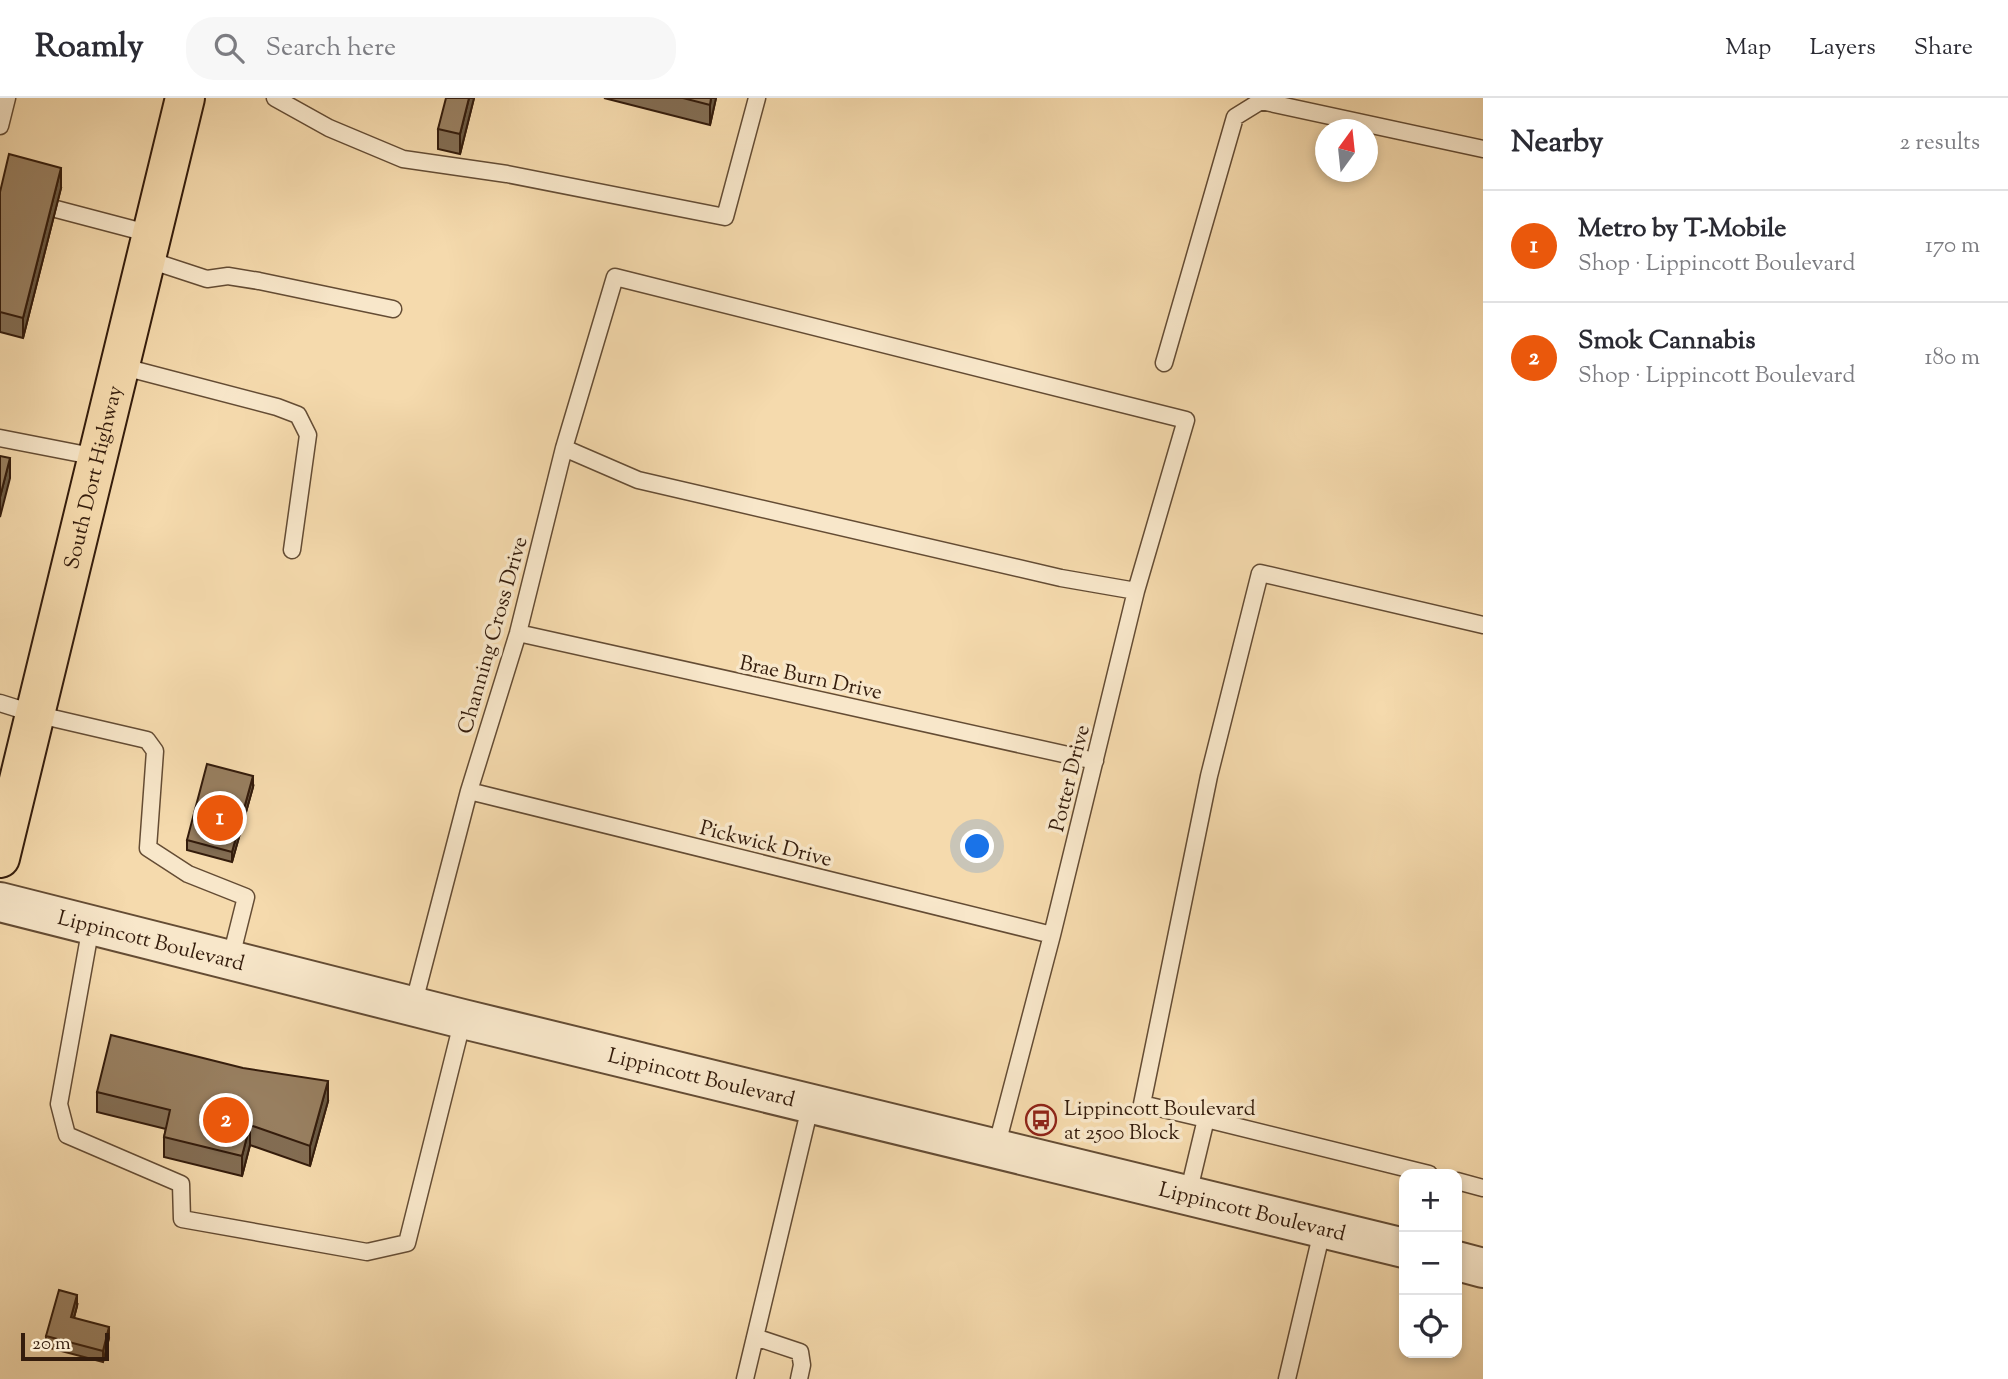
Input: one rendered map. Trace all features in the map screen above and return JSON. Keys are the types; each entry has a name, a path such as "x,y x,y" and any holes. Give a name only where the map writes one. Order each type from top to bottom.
{"main road":[{"name":"South Dort Highway","path":"0,858 17,709 97,457 185,98"}],"street":[{"name":"Lippincott Boulevard","path":"0,902 463,1019 1399,1247"},
{"path":"1462,1262 1483,1268"}],"lane":[{"path":"0,126 7,98"},
{"path":"275,98 329,128 403,159 507,174 725,217 757,98"},
{"path":"1164,363 1235,117 1261,100 1483,149"},
{"path":"55,209 149,247 207,279 228,276 393,309"},
{"name":"Channing Cross Drive","path":"413,1006 469,791 518,634 564,448 615,277 1186,420"},
{"path":"120,366 277,407 298,415 308,435 292,550"},
{"name":"Potter Drive","path":"996,1148 1052,935 1136,591 1186,420"},
{"path":"0,438 97,457"},
{"path":"564,448 638,480 1060,578 1136,591"},
{"path":"1409,1169 1142,1104 1209,776 1260,573 1483,625"},
{"name":"Brae Burn Drive","path":"518,634 1095,761"},
{"path":"17,709 147,740 155,751 148,848 188,874 246,897 230,961"},
{"name":"Pickwick Drive","path":"469,791 1052,935"},
{"path":"90,926 59,1104 67,1135 181,1184 182,1219 368,1252 407,1243 463,1019"},
{"path":"746,1379 811,1103"},
{"path":"1188,1194 1206,1119"},
{"path":"1462,1182 1483,1188"},
{"path":"1287,1379 1323,1227"},
{"path":"755,1337 800,1352 802,1365 799,1379"}],"building":[{"path":"446,98 469,98 460,134 438,129"},
{"path":"683,98 711,98 710,105"},
{"path":"9,154 61,168 23,318 0,312 0,192"},
{"path":"0,456 10,458 0,497"},
{"path":"207,764 253,776 232,852 187,840"},
{"path":"111,1035 243,1068 328,1081 310,1146 250,1125 242,1156 164,1137 170,1110 97,1092"},
{"path":"59,1290 77,1295 71,1317 109,1327 103,1351 46,1336"}],"place":[{"name":"Metro by T-Mobile","path":"220,818"},
{"name":"Smok Cannabis","path":"226,1120"},
{"name":"Lippincott Boulevard at 2500 Block","path":"1041,1120"}]}
